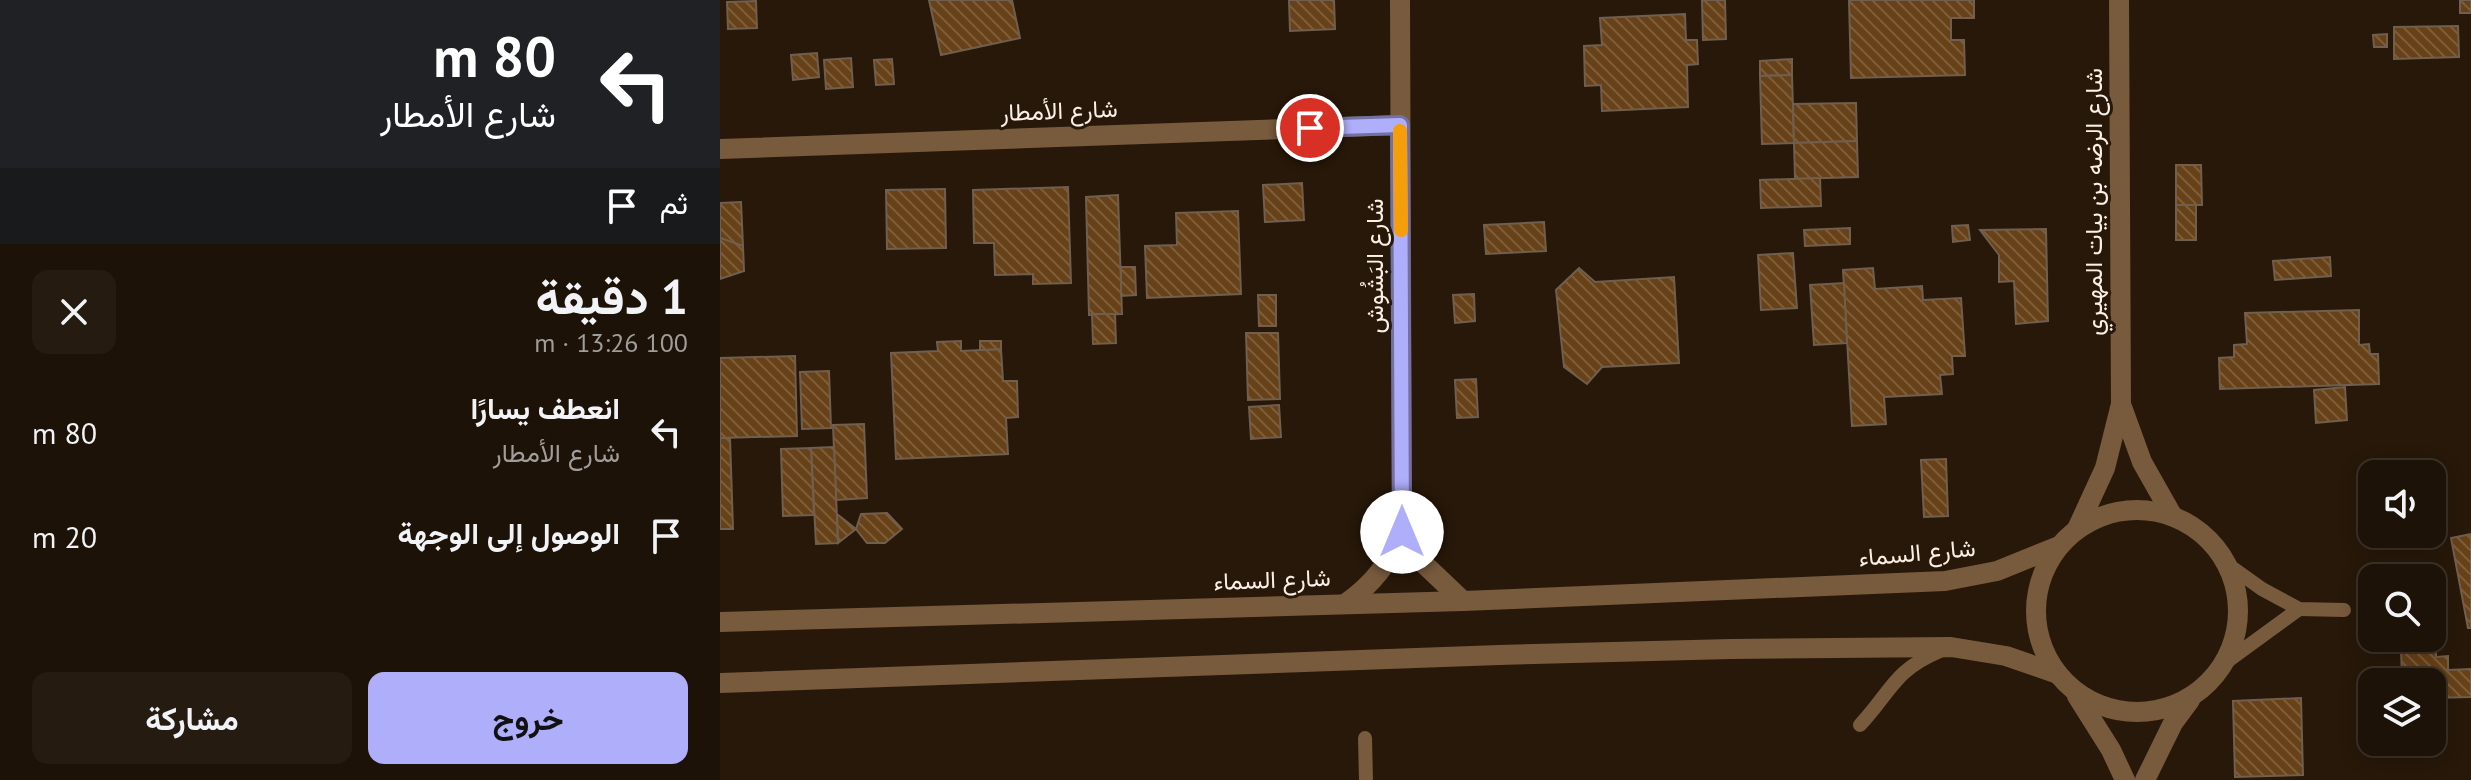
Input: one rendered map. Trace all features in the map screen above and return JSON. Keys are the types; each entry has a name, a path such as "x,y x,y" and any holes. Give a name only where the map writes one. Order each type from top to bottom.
{"street":[{"name":"شارع البَشُوش","path":"1345,604 1386,566 1402,532 1400,0"},
{"name":"شارع الرضه بن بيات المهيري","path":"2077,529 2105,468 2121,404 2119,0"},
{"name":"شارع الأمطار","path":"720,149 1400,125"},
{"name":"شارع الرضه بن بيات المهيري","path":"2121,404 2142,462 2172,515"},
{"path":"2125,780 2095,720 2045,655 2038,633 2036,610 2038,587 2046,566 2059,546 2077,529 2099,517 2123,510 2148,510 2172,515 2194,527 2213,543 2227,564 2236,587 2238,612 2235,637 2225,663 2193,697 2167,732 2145,780"},
{"path":"1402,532 1423,563 1463,601"},
{"name":"شارع السماء","path":"720,622 1463,601 1945,581 1997,571 2059,546"},
{"path":"720,683 1499,655 1951,647 2006,656 2058,674"},
{"path":"2075,692 2097,705 2121,712 2145,713 2170,708 2193,697"}],"lane":[{"path":"2227,564 2262,589 2299,609 2344,610"},
{"path":"2225,663 2299,609"},
{"path":"1860,725 1907,668 1917,660 1951,647"},
{"path":"1365,738 1366,780"}],"building":[{"path":"929,0 1012,0 1020,38 941,55"},
{"path":"1289,0 1334,0 1335,29 1290,31"},
{"path":"1702,0 1725,0 1726,39 1703,40"},
{"path":"1849,0 1974,0 1974,18 1951,18 1951,40 1964,40 1965,75 1851,78"},
{"path":"2460,0 2471,0 2471,13 2460,13"},
{"path":"756,1 757,28 728,29 727,2"},
{"path":"1685,14 1686,40 1697,40 1698,64 1687,65 1688,107 1602,111 1601,85 1585,86 1584,46 1602,45 1600,18"},
{"path":"2458,26 2459,57 2394,59 2394,27"},
{"path":"2387,34 2387,47 2374,47 2373,35"},
{"path":"817,53 819,77 793,80 791,55"},
{"path":"851,58 853,87 826,89 824,60"},
{"path":"892,59 894,84 876,85 874,60"},
{"path":"1792,59 1792,75 1760,76 1760,61"},
{"path":"1792,75 1794,143 1762,144 1760,76"},
{"path":"1856,103 1857,141 1794,143 1793,104"},
{"path":"1857,141 1858,177 1795,179 1794,143"},
{"path":"2176,165 2201,165 2202,205 2176,205"},
{"path":"1820,178 1821,206 1761,208 1760,180"},
{"path":"1302,183 1304,220 1265,222 1263,185"},
{"path":"1068,187 1071,283 1033,284 1033,274 995,275 994,243 974,243 973,190"},
{"path":"945,189 946,248 887,249 886,190"},
{"path":"1118,195 1122,314 1089,315 1086,197"},
{"path":"741,202 743,246 720,238 720,203"},
{"path":"2176,205 2196,205 2196,240 2176,240"},
{"path":"1238,211 1241,294 1147,298 1145,246 1177,245 1176,213"},
{"path":"1544,222 1546,251 1486,254 1484,225"},
{"path":"1968,225 1970,240 1953,242 1952,226"},
{"path":"1850,228 1850,244 1805,246 1804,230"},
{"path":"2046,229 2048,321 2016,324 2014,281 1999,282 1999,255 1980,230"},
{"path":"720,238 743,246 744,271 720,279"},
{"path":"1793,253 1797,308 1761,310 1758,255"},
{"path":"2330,257 2331,276 2275,280 2273,261"},
{"path":"1121,267 1135,267 1136,295 1121,296"},
{"path":"1579,268 1595,282 1674,277 1679,363 1602,367 1587,384 1564,367 1556,290"},
{"path":"1873,268 1875,289 1922,286 1923,300 1961,298 1965,356 1952,356 1953,374 1940,375 1942,394 1884,397 1886,424 1852,426 1843,270"},
{"path":"1844,283 1847,343 1814,345 1810,285"},
{"path":"1474,294 1475,321 1455,323 1453,295"},
{"path":"1258,295 1276,295 1276,326 1259,326"},
{"path":"2359,310 2359,345 2369,344 2370,354 2378,354 2379,384 2220,389 2219,358 2234,357 2234,345 2247,344 2245,313"},
{"path":"1092,314 1115,314 1116,343 1093,344"},
{"path":"1246,333 1278,333 1280,399 1248,400"},
{"path":"961,341 961,351 1001,349 1003,381 1017,381 1018,417 1006,418 1008,454 896,459 891,353 938,351 937,342"},
{"path":"980,341 1001,341 1001,349 980,350"},
{"path":"795,356 797,436 720,438 720,358"},
{"path":"829,371 831,428 802,429 800,372"},
{"path":"1476,379 1478,417 1457,418 1455,380"},
{"path":"2345,387 2347,420 2316,423 2314,390"},
{"path":"1279,405 1281,437 1251,439 1249,407"},
{"path":"864,424 867,498 836,500 833,425"},
{"path":"720,438 730,438 733,529 720,529"},
{"path":"834,447 838,543 816,544 811,448"},
{"path":"811,448 814,515 783,516 781,449"},
{"path":"1946,459 1948,516 1924,517 1921,460"},
{"path":"887,513 902,529 885,543 867,543 856,529 861,514"},
{"path":"837,514 856,529 838,543"},
{"path":"2471,534 2471,628 2468,628 2451,538"},
{"path":"2401,652 2436,652 2436,657 2448,656 2448,670 2471,669 2471,697 2446,698 2446,668 2402,668"},
{"path":"2301,698 2303,775 2235,777 2233,701"}],"slow traffic":[{"path":"1400,131 1401,230"}],"route":[{"path":"1310,128 1400,125 1402,532"}]}
